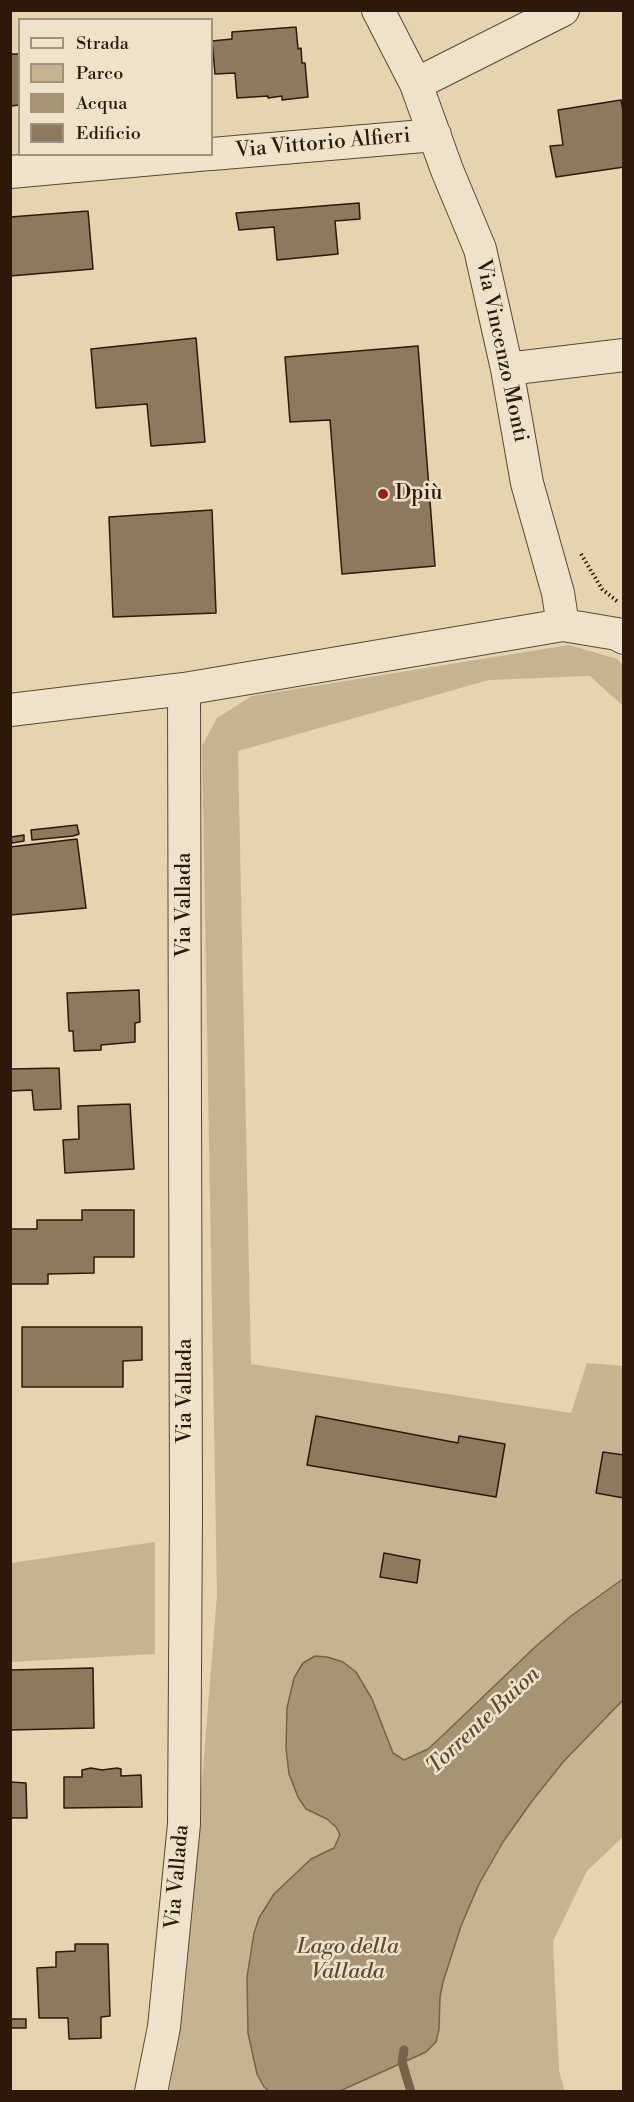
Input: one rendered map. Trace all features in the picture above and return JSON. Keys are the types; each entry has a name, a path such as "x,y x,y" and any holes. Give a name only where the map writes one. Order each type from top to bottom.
{"street":[{"name":"Via Vincenzo Monti","path":"378,10 416,84 447,170 480,249 507,369 527,483 558,594 563,625"},
{"path":"416,84 563,10"},
{"name":"Via Vittorio Alfieri","path":"213,154 435,135"},
{"name":"Via Vittorio Alfieri","path":"10,172 188,156"},
{"path":"507,369 624,355"},
{"path":"10,710 184,689 563,625 617,634 624,638"},
{"name":"Via Vallada","path":"151,2091 164,2027 184,1824 186,1517 184,689"}],"green space":[{"path":"569,645 617,659 623,665 623,706 590,676 489,680 238,751 251,1364 571,1413 587,1363 623,1366 623,1579 571,1616 535,1647 428,1749 404,1760 393,1753 372,1699 356,1672 305,1809 327,1819 337,1827 340,1835 334,1848 311,1859 294,1876 259,1918 254,1933 247,1977 248,2033 257,2074 269,2091 169,2092 185,1991 217,1595 202,746 217,718 252,696"},
{"path":"155,1542 155,1654 11,1662 11,1563"},
{"path":"623,1700 623,1837 587,1871 553,1941 559,2071 565,2091 340,2092 426,2052 439,2029 443,1982 461,1926 479,1884 503,1842 532,1801 564,1761"}],"water":[{"name":"Lago della Vallada","path":"623,1579 623,1700 564,1761 532,1801 503,1842 479,1884 461,1926 443,1982 436,2042 426,2052 340,2091 269,2091 257,2074 248,2033 247,1977 254,1933 259,1918 274,1894 311,1859 334,1848 340,1835 336,1827 327,1819 306,1809 298,1797 289,1774 286,1748 287,1708 294,1678 303,1663 315,1656 327,1657 343,1662 356,1672 372,1699 393,1753 404,1760 428,1749 535,1647 571,1616"}],"building":[{"path":"296,27 298,49 301,48 302,63 305,63 308,97 282,100 282,96 237,98 235,73 215,74 213,52 213,41 232,39 232,32"},
{"path":"10,54 18,54 18,105 10,106"},
{"path":"621,100 624,116 624,167 556,177 550,146 563,145 558,110"},
{"path":"359,203 360,219 335,221 338,254 277,260 274,227 239,230 236,213"},
{"path":"88,211 93,269 10,276 10,217"},
{"path":"196,338 205,442 151,446 147,404 96,408 91,349"},
{"name":"Dpiù","path":"418,346 435,566 342,574 330,420 290,422 285,357"},
{"path":"212,510 216,613 113,617 109,517"},
{"path":"77,825 79,834 73,836 32,840 31,830"},
{"path":"24,835 24,841 12,843 11,837"},
{"path":"77,839 86,908 10,915 10,847"},
{"path":"139,990 140,1022 135,1023 135,1042 101,1045 101,1050 74,1051 73,1031 69,1031 67,993"},
{"path":"59,1068 61,1109 34,1110 32,1090 10,1091 10,1069"},
{"path":"130,1104 134,1169 65,1173 63,1140 79,1139 78,1106"},
{"path":"82,1210 134,1210 134,1257 94,1257 94,1273 48,1274 48,1284 10,1284 10,1229 37,1229 37,1220 82,1220"},
{"path":"22,1327 142,1327 142,1360 123,1361 123,1387 22,1387"},
{"path":"316,1416 458,1443 459,1436 505,1444 496,1497 307,1465"},
{"path":"603,1452 624,1455 624,1498 596,1493"},
{"path":"384,1553 420,1560 417,1583 380,1577"},
{"path":"93,1668 94,1728 10,1730 10,1670"},
{"path":"121,1769 121,1776 141,1775 142,1807 64,1808 64,1777 82,1777 82,1770"},
{"path":"10,1782 26,1783 27,1818 10,1818"},
{"path":"75,1944 108,1944 110,2016 101,2017 101,2038 69,2039 68,2018 39,2018 37,1968 56,1967 56,1952 75,1951"},
{"path":"10,2019 26,2019 26,2028 10,2028"}],"waterway":[{"name":"Torrente Buion","path":"404,2050 402,2062 411,2092"}],"place":[{"name":"Dpiù","path":"383,494"}]}
